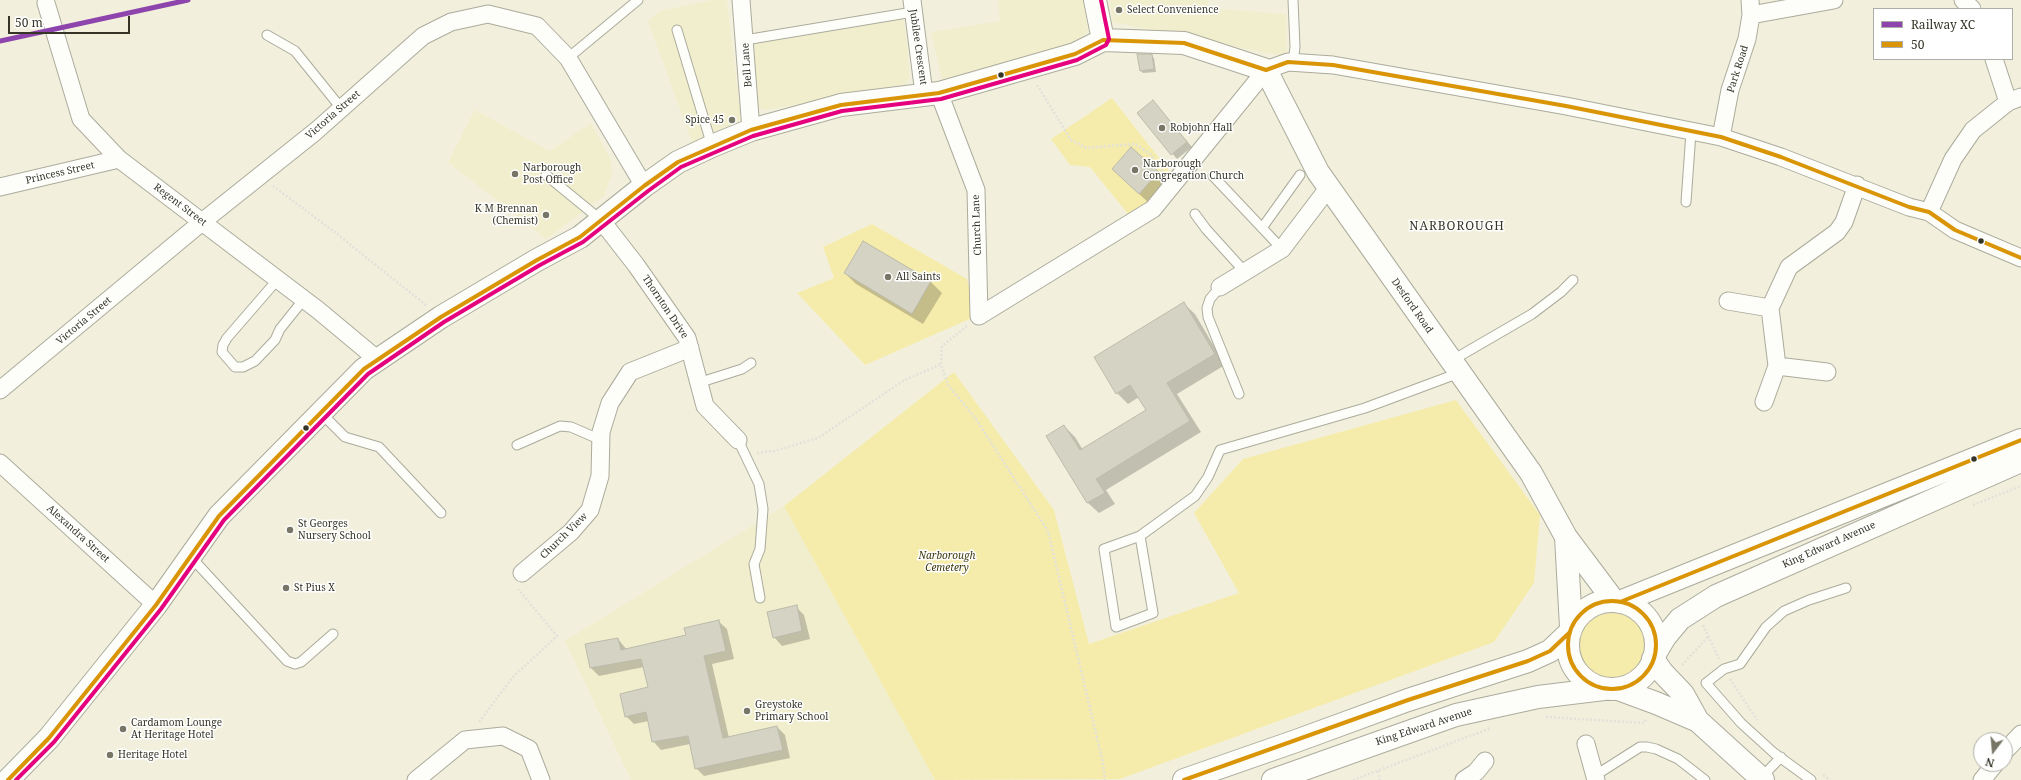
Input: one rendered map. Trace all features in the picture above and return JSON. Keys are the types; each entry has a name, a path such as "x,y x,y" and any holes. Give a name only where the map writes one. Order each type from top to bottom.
{"street":[{"name":"Bell Lane","path":"741,0 751,130"},
{"path":"1095,0 1103,40"},
{"path":"1750,8 1834,0"},
{"path":"1963,0 1971,8"},
{"name":"Regent Street","path":"46,2 81,119 119,159 304,299 378,360"},
{"name":"Jubilee Crescent","path":"913,6 932,94"},
{"name":"Park Road","path":"1721,137 1730,90 1747,39 1750,8"},
{"name":"Victoria Street","path":"0,390 342,108 423,36 451,22 488,14 537,26 568,58 644,186"},
{"path":"8,780 49,738 156,605 219,516 364,369 441,317 537,260 580,237 644,186 678,162 751,130 841,105 932,94 1028,69 1075,54 1103,40 1184,43 1266,70"},
{"path":"1929,212 1953,159 1973,130 2015,99 1995,60"},
{"path":"979,316 1153,209 1266,70 1288,62 1333,65 1566,106 1721,137 1857,185 1909,207 1929,212 1955,230 2021,258"},
{"name":"Desford Road","path":"1266,70 1318,172 1531,473 1566,537 1617,602"},
{"name":"Church Lane","path":"932,94 976,190 979,316"},
{"name":"Princess Street","path":"0,187 119,159"},
{"path":"1764,402 1777,366 1770,308 1789,267 1837,232 1844,222 1857,185"},
{"path":"1220,287 1282,249 1329,187"},
{"name":"Thornton Drive","path":"601,220 672,315 687,338 705,406 738,440"},
{"path":"1728,301 1770,308"},
{"name":"Church View","path":"522,573 571,532 590,510 600,476 601,432 610,403 630,372 690,348"},
{"path":"1777,366 1827,372"},
{"path":"1184,780 1408,700 1528,661 1550,651 1570,630 1578,616 1588,608 1600,603 1617,602 2021,440"},
{"name":"King Edward Avenue","path":"1272,780 1456,715 1538,697 1630,686 1640,679 1648,670 1665,637 1680,619 1716,596 2021,460"},
{"name":"Alexandra Street","path":"0,464 156,605"},
{"name":"Desford Road","path":"1566,537 1570,630"},
{"path":"1617,602 1633,607 1644,615 1652,627 1655,640 1654,656 1662,672 1683,694 1698,721"},
{"path":"1570,630 1568,648 1571,662 1578,674 1590,684 1656,702 1698,721 1762,779"},
{"path":"2013,742 2021,734"},
{"path":"416,780 465,740 503,736 529,748 541,780"},
{"path":"1586,744 1596,777"},
{"path":"1464,780 1476,772 1485,761"},
{"path":"1982,780 1988,772"}],"lane":[{"path":"568,58 638,0"},
{"path":"1288,62 1294,55 1295,47 1293,0"},
{"path":"745,40 913,6"},
{"path":"677,30 712,146"},
{"path":"267,35 295,51 342,108"},
{"path":"1686,202 1691,132"},
{"path":"546,175 601,220"},
{"path":"1262,228 1300,175"},
{"path":"1213,176 1282,249"},
{"path":"1195,214 1206,229 1245,272"},
{"path":"278,279 227,338 223,345 222,352 235,367 243,367 255,360 275,340 280,329 304,299"},
{"path":"1140,536 1153,613 1116,627 1104,549 1140,536 1195,496 1208,477 1220,450 1365,408 1455,367 1532,314 1561,292 1573,280"},
{"path":"1220,287 1209,303 1207,308 1208,317 1239,394"},
{"path":"698,383 742,369 751,363"},
{"path":"321,413 345,437 380,447 441,513"},
{"path":"517,445 560,426 571,427 601,440"},
{"path":"738,440 760,484 763,509 760,549 754,564 760,598"},
{"path":"190,556 288,661 294,664 301,662 333,634"},
{"path":"1811,780 1740,723 1706,684 1724,669 1740,664 1766,627 1784,611 1809,600 1846,588"},
{"path":"1596,777 1640,747 1647,747 1656,749 1678,759 1705,780"},
{"path":"1762,779 1781,757"}],"path":[{"path":"1028,69 1071,140 1086,148 1135,144 1150,154 1172,186"},
{"path":"259,176 337,234 441,317"},
{"path":"979,316 942,346 941,364 948,385 976,419 1048,531 1103,763 1105,780"},
{"path":"738,440 752,454 774,451 818,438 903,381 941,364"},
{"path":"465,740 512,678 557,636 517,588 522,573"},
{"path":"1542,716 1644,723 1656,702"},
{"path":"1353,780 1497,726"},
{"path":"1378,771 1380,780"}],"shaded area":[{"path":"712,0 727,0 741,120 692,142 648,21 660,11"},
{"path":"998,0 1083,0 1088,30 1077,42 943,84 931,32 1000,21"},
{"path":"1110,0 1208,0 1208,8 1286,14 1287,57 1113,22"},
{"path":"901,10 906,36 910,77 906,85 765,110 757,106 751,33"},
{"path":"475,110 550,151 591,123 611,160 612,173 604,196 546,239 448,162"},
{"name":"Greystoke Primary School","path":"784,506 935,780 631,780 565,641"}],"green space":[{"path":"1112,98 1173,176 1132,219 1090,167 1070,165 1051,139"},
{"path":"872,224 967,279 974,307 972,318 865,365 797,293 834,278 823,247"},
{"name":"Narborough Cemetery","path":"954,372 1054,510 1089,644 1239,593 1194,513 1243,459 1456,400 1540,515 1534,583 1494,642 1120,779 935,780 784,506"},
{"path":"1612,613 1625,616 1636,623 1643,634 1646,647 1643,660 1636,671 1625,678 1612,681 1599,678 1588,671 1581,660 1578,647 1581,634 1588,623 1599,616"}],"building":[{"path":"1137,54 1152,54 1154,69 1140,71"},
{"name":"Robjohn Hall","path":"1153,100 1187,142 1171,155 1137,113"},
{"name":"Narborough Congregation Church","path":"1131,147 1159,172 1139,194 1112,169"},
{"name":"All Saints","path":"863,241 931,281 912,314 844,273"},
{"path":"1184,302 1215,354 1167,383 1190,421 1096,479 1105,493 1087,503 1046,436 1064,425 1080,450 1146,410 1130,385 1116,394 1094,357"},
{"path":"797,605 802,631 773,638 767,612"},
{"path":"719,620 726,651 704,656 723,738 777,726 783,750 695,769 688,736 652,742 646,712 625,717 620,694 648,687 641,659 590,668 585,644 618,638 621,650 686,635 684,628"}],"rail line":[{"name":"XC","path":"0,41 188,0"}],"transit line":[{"path":"16,780 54,742 161,609 224,520 368,374 444,322 540,265 583,242 681,167 753,136 842,111 941,99 1077,60 1106,45 1109,39 1101,0"},
{"name":"50","path":"8,780 49,738 156,605 219,516 364,369 441,317 537,260 580,237 644,186 678,162 751,130 841,105 939,93 1075,54 1103,40 1184,43 1266,70 1288,62 1333,65 1566,106 1721,137 1781,157 1909,207 1929,212 1955,230 2021,258"},
{"name":"50","path":"1620,602 2021,440"},
{"name":"50","path":"1612,601 1629,605 1643,614 1652,628 1656,645 1652,662 1643,676 1629,685 1612,689 1595,685 1581,676 1572,662 1568,645 1572,628 1581,614 1595,605 1612,601"},
{"name":"50","path":"1184,780 1408,700 1528,661 1550,651 1569,633"}],"place":[{"name":"Select Convenience","path":"1119,10"},
{"name":"Spice 45","path":"732,120"},
{"name":"Robjohn Hall","path":"1162,128"},
{"name":"Narborough Congregation Church","path":"1135,170"},
{"name":"Narborough Post Office","path":"515,174"},
{"name":"K M Brennan (Chemist)","path":"546,215"},
{"name":"All Saints","path":"888,277"},
{"name":"St Georges Nursery School","path":"290,530"},
{"name":"St Pius X","path":"286,588"},
{"name":"Greystoke Primary School","path":"747,711"},
{"name":"Cardamom Lounge At Heritage Hotel","path":"123,729"},
{"name":"Heritage Hotel","path":"110,755"}],"district":[{"name":"NARBOROUGH","path":"1457,227"}]}
